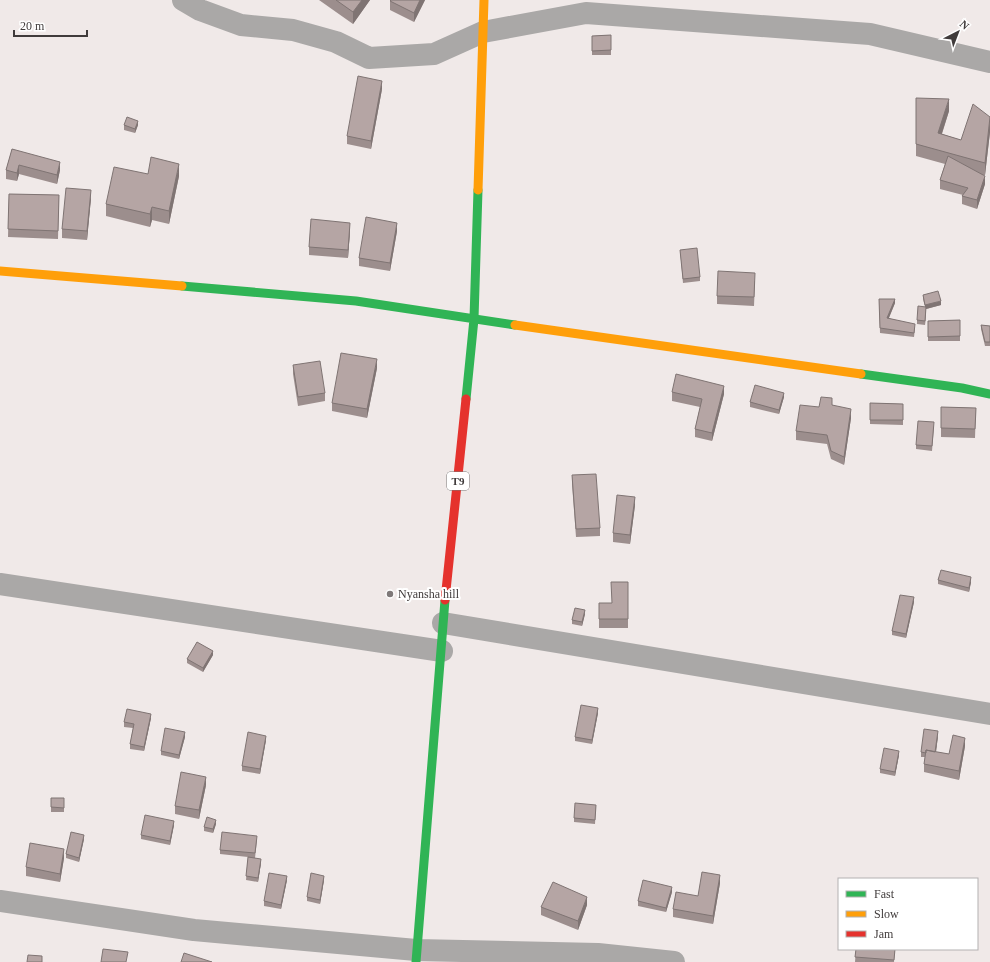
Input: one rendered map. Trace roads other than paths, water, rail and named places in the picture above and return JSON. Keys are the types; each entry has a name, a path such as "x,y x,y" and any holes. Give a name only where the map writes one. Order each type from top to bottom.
{"main road":[{"name":"T9","path":"416,956 444,623 474,320 484,0"},
{"path":"0,271 356,301 474,320 962,388 990,394"}],"street":[{"path":"183,0 200,10 241,25 300,32 336,42 369,58 434,54 483,32 586,13 870,34 990,62"},
{"path":"0,584 442,651"},
{"path":"444,623 990,714"},
{"path":"0,901 194,930 416,956 598,954 674,962"}],"place":[{"name":"Nyansha hill","path":"390,594"}]}
